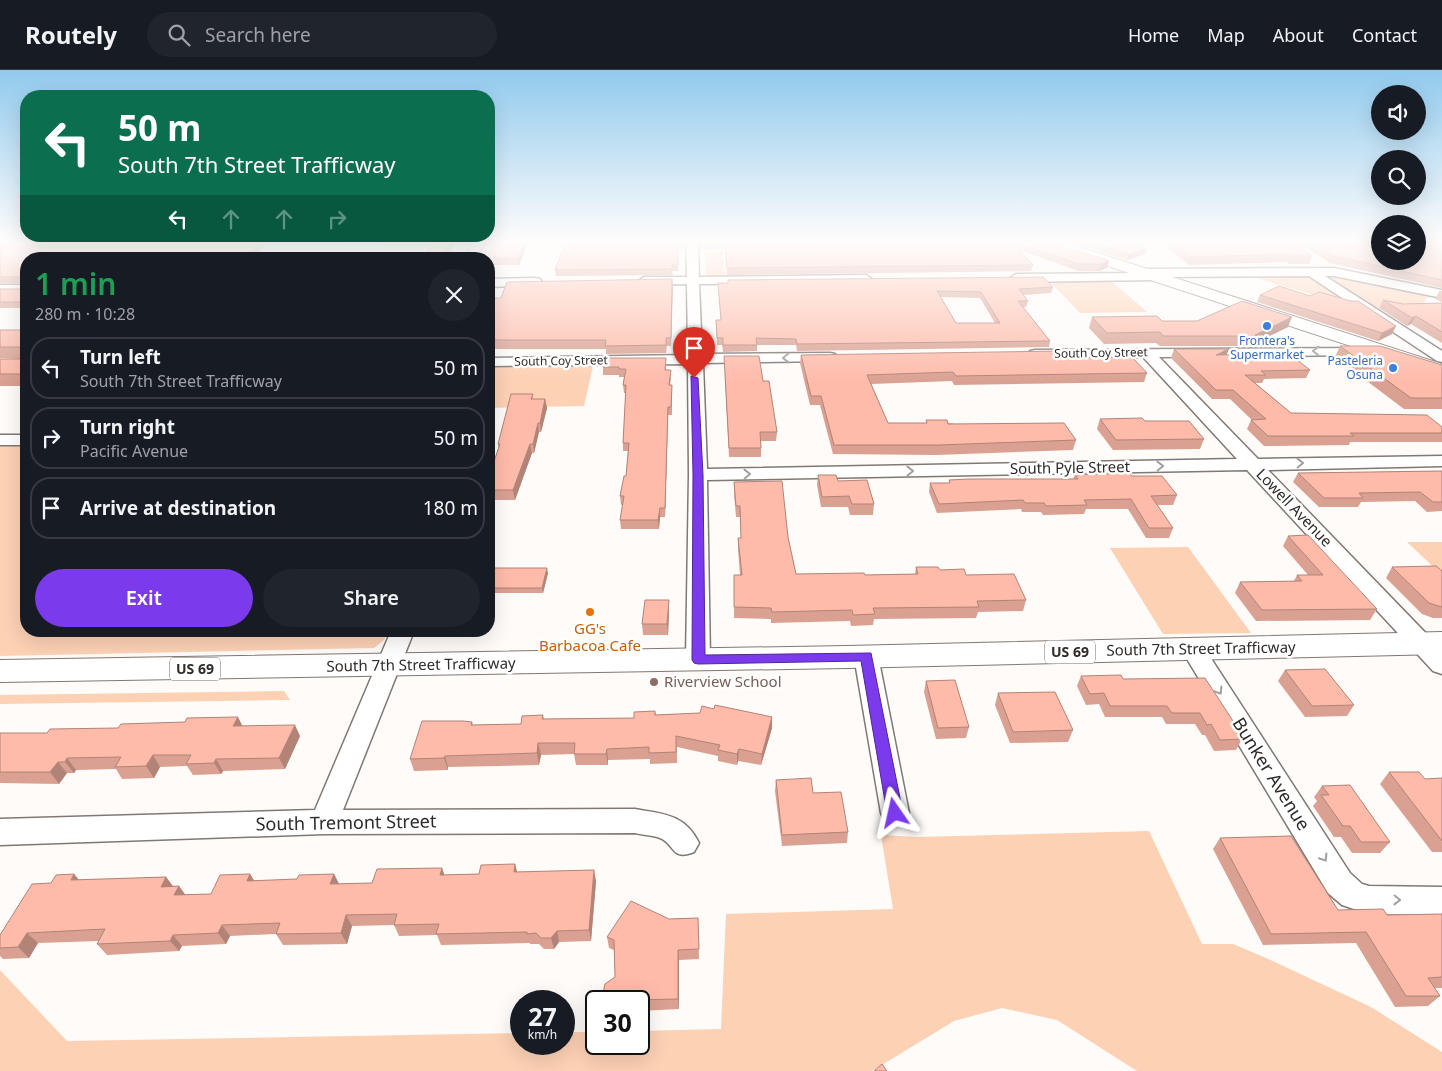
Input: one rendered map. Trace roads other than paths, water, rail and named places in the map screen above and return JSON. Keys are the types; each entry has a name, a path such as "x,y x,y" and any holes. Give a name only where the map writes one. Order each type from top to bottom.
{"main road":[{"path":"1191,289 1442,370"},
{"name":"South 7th Street Trafficway","path":"0,671 390,666 1193,650 1435,651"}],"street":[{"path":"692,289 698,475 698,660"},
{"path":"1336,289 1442,358"},
{"path":"1416,289 1442,294"},
{"name":"South Coy Street","path":"1019,354 1382,351"},
{"name":"Lowell Avenue","path":"1146,352 1252,464 1435,651"},
{"name":"South Coy Street","path":"495,362 843,357"},
{"path":"0,440 20,440"},
{"name":"South Pyle Street","path":"698,475 1442,461"},
{"path":"324,822 401,637"},
{"name":"Bunker Avenue","path":"1193,650 1340,883 1353,895 1369,900 1442,901"},
{"path":"866,656 895,813"},
{"name":"South Tremont Street","path":"0,832 324,822 635,821 670,828 684,843"}],"place":[{"name":"Frontera's Supermarket","path":"1267,326"},
{"name":"Pasteleria Osuna","path":"1393,368"},
{"name":"GG's Barbacoa Cafe","path":"590,612"},
{"name":"Riverview School","path":"654,682"}]}
